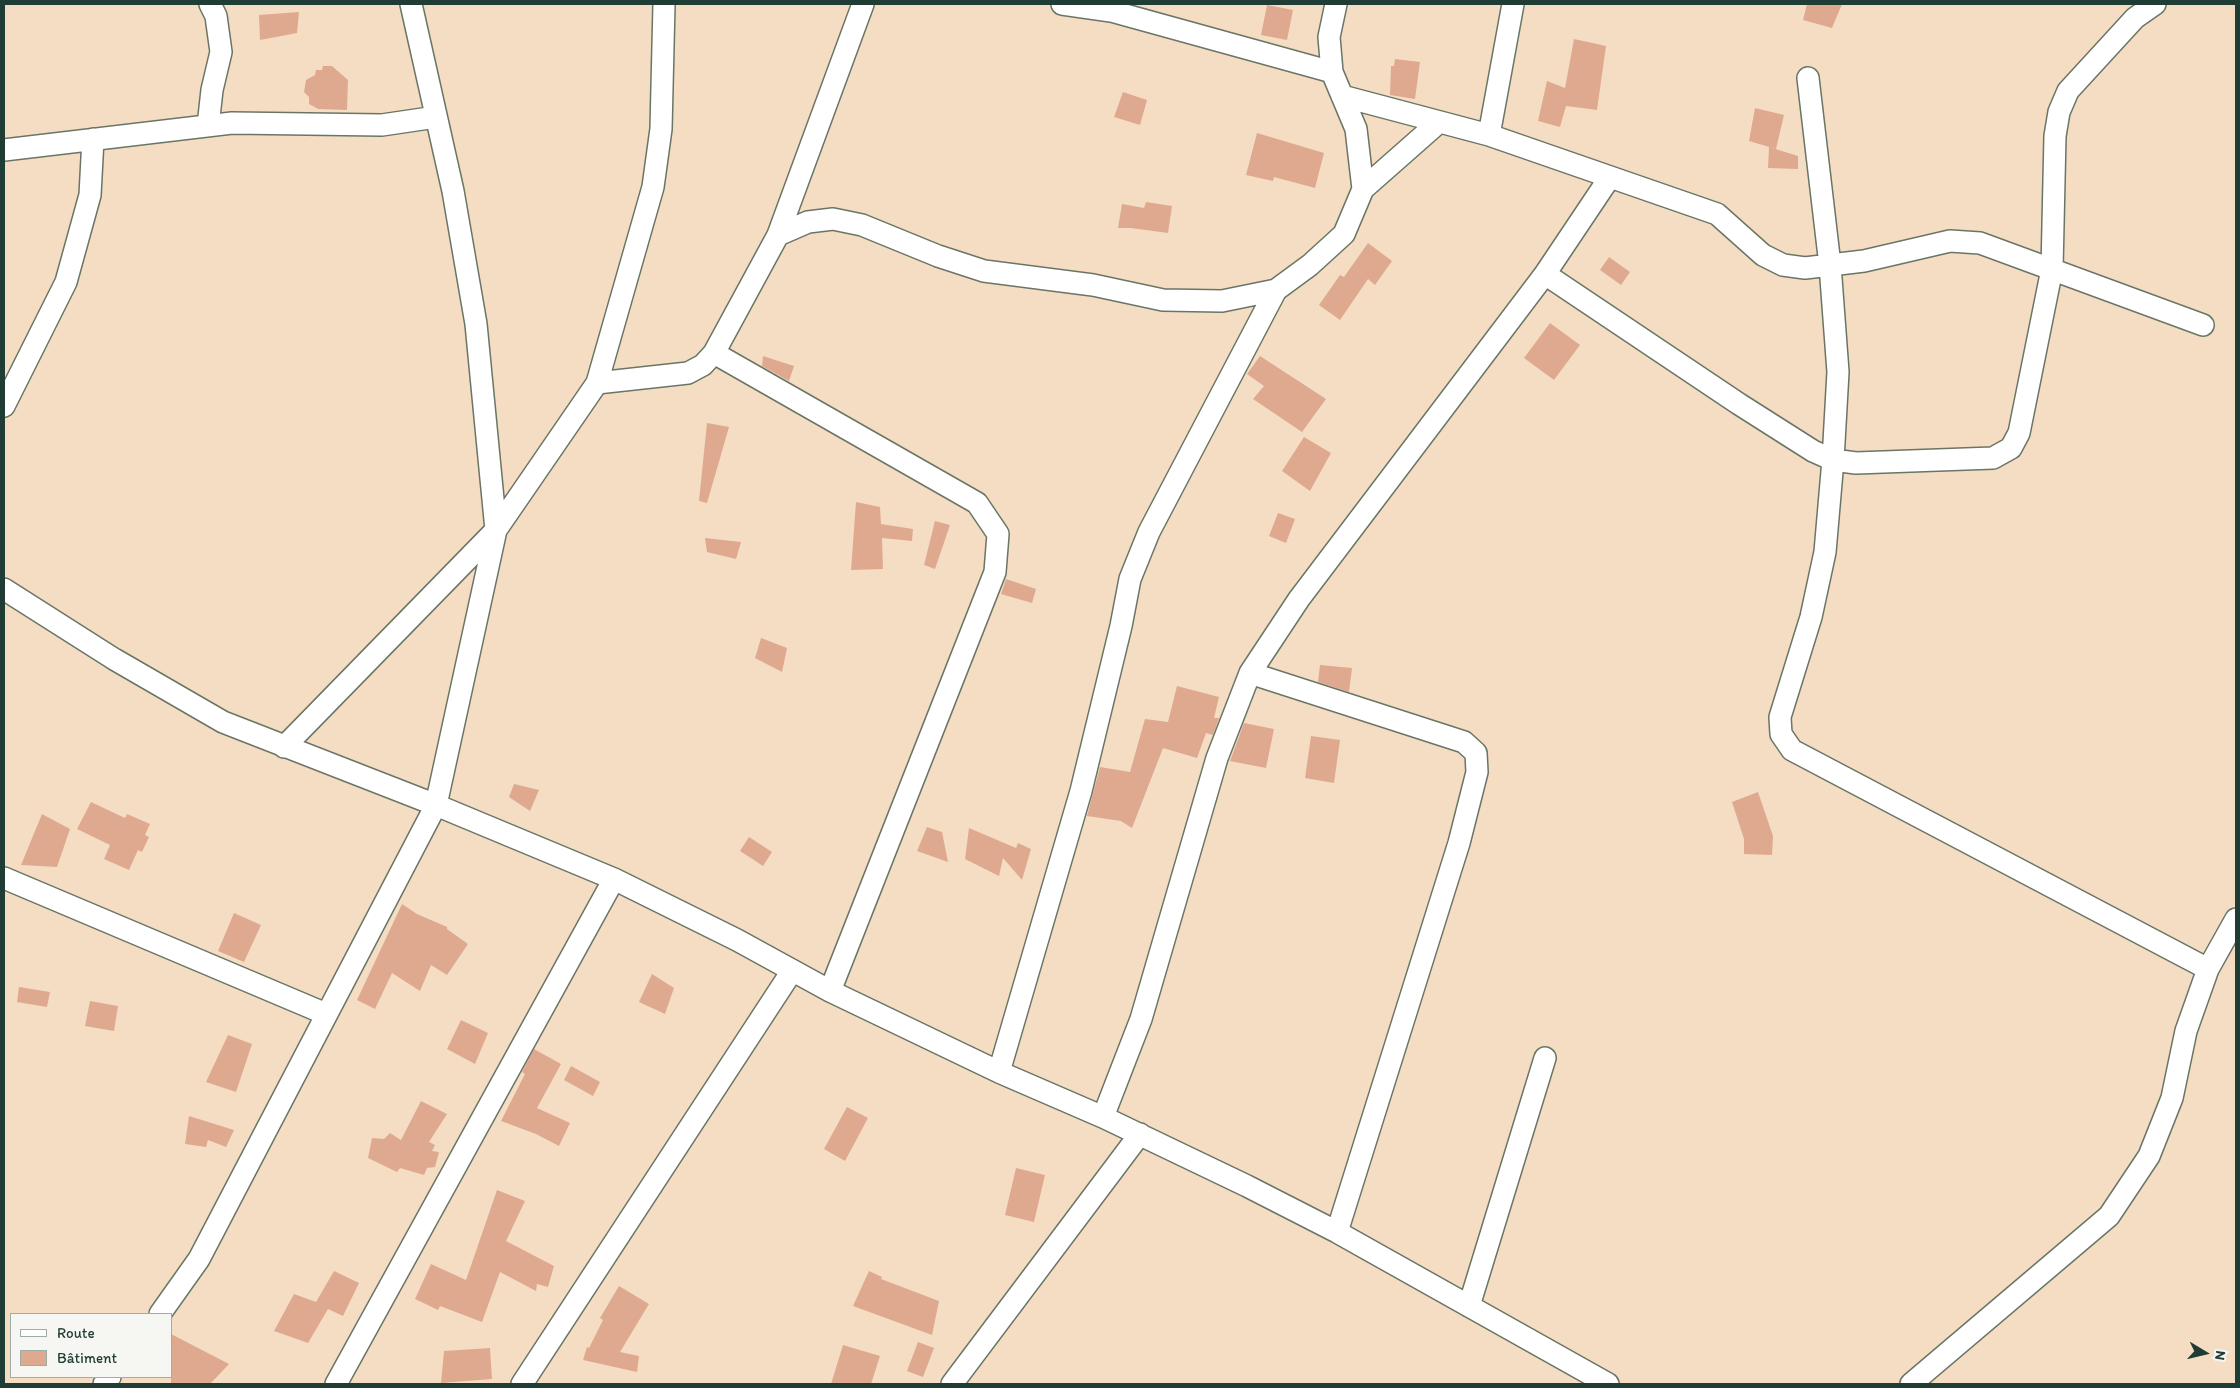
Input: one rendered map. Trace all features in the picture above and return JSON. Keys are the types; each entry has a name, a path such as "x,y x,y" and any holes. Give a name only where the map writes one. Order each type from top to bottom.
{"street":[{"path":"208,126 212,90 221,52 216,16 210,4"},
{"path":"161,1313 199,1259 436,805 496,530 476,324 453,191 411,4"},
{"path":"284,747 496,530 597,382 653,187 661,128 664,4"},
{"path":"597,382 688,373 703,365 714,353 778,235 863,4"},
{"path":"1062,4 1111,12 1332,72"},
{"path":"1336,4 1329,37 1332,72 1356,129 1363,189"},
{"path":"1489,135 1513,4"},
{"path":"1545,274 1739,404 1813,451 1834,460 1856,463 1993,458 2011,448 2019,433 2052,269 2055,136 2059,112 2068,91 2134,18 2155,4"},
{"path":"1808,78 1830,265 1838,372 1834,460 1825,552 1811,617 1780,716 1781,734 1792,750 2208,969"},
{"path":"1342,96 1489,135 1717,214 1763,255 1783,265 1805,268 1864,261 1950,241 1980,243 2203,325"},
{"path":"4,150 232,123 382,126 436,118"},
{"path":"778,235 808,222 833,219 862,225 938,256 984,271 1093,285 1163,300 1222,301 1276,290 1310,265 1344,234 1363,189 1439,122"},
{"path":"4,406 66,282 90,195 93,139"},
{"path":"1103,1117 1141,1019 1218,758 1250,673 1298,599 1545,274 1610,177"},
{"path":"999,1072 1081,791 1121,626 1130,579 1149,532 1276,290"},
{"path":"714,353 977,503 998,534 995,572 830,991"},
{"path":"4,589 114,659 223,722 436,805 614,879 737,940 830,991 999,1072 1140,1134 1337,1232 1608,1384"},
{"path":"1250,673 1464,742 1476,753 1477,772 1460,843 1337,1232"},
{"path":"4,878 270,992 326,1014"},
{"path":"336,1384 614,879"},
{"path":"1911,1384 2109,1216 2149,1156 2172,1098 2186,1031 2208,969 2236,919"},
{"path":"522,1384 792,971"},
{"path":"1469,1306 1545,1058"},
{"path":"952,1384 1140,1134"}],"building":[{"path":"1807,4 1842,4 1832,28 1803,20"},
{"path":"1267,5 1293,10 1287,40 1261,35"},
{"path":"299,12 297,33 260,40 259,15"},
{"path":"1574,39 1606,46 1597,110 1566,106 1560,127 1538,121 1547,81 1565,88"},
{"path":"1395,59 1420,62 1415,99 1390,95 1391,66 1394,66"},
{"path":"323,66 332,66 348,80 347,110 318,109 309,104 309,97 304,92 306,80 315,75 316,70 322,70"},
{"path":"1123,92 1147,100 1140,125 1114,117"},
{"path":"1755,108 1784,115 1776,149 1749,141"},
{"path":"1257,133 1324,153 1315,188 1274,177 1273,181 1246,175"},
{"path":"1769,147 1798,156 1798,169 1768,168"},
{"path":"1146,202 1172,206 1168,233 1118,228 1122,204 1144,208"},
{"path":"1368,243 1392,261 1375,285 1368,279 1340,320 1319,305 1340,275 1344,277"},
{"path":"1609,257 1630,272 1621,285 1600,270"},
{"path":"1550,323 1580,345 1554,380 1524,358"},
{"path":"763,356 794,366 789,381 762,366"},
{"path":"1260,356 1326,399 1302,432 1253,399 1264,386 1247,374"},
{"path":"707,423 729,427 707,503 699,501"},
{"path":"1304,437 1331,453 1310,491 1282,471"},
{"path":"856,502 880,507 881,524 913,529 912,541 882,538 883,569 851,570"},
{"path":"1278,513 1295,519 1286,543 1269,536"},
{"path":"935,521 950,525 935,569 924,565"},
{"path":"705,538 741,542 736,559 707,552"},
{"path":"1006,579 1036,589 1032,603 1001,594"},
{"path":"761,638 787,648 782,672 755,658"},
{"path":"1320,665 1352,668 1349,692 1318,682"},
{"path":"1177,686 1219,697 1214,718 1219,718 1213,735 1206,733 1197,758 1163,748 1132,828 1121,821 1087,816 1100,767 1130,772 1145,719 1168,722"},
{"path":"1244,723 1274,729 1266,768 1230,761"},
{"path":"1311,736 1340,740 1334,783 1305,778"},
{"path":"514,784 539,790 530,811 509,797"},
{"path":"1758,792 1773,836 1772,855 1744,854 1744,839 1732,802"},
{"path":"91,802 125,818 127,814 150,824 145,835 149,837 142,852 138,850 129,870 104,859 110,845 77,829"},
{"path":"42,814 70,829 57,867 21,865"},
{"path":"927,827 942,832 948,862 917,851"},
{"path":"969,828 1016,848 1018,843 1031,849 1022,880 1003,858 999,876 965,859"},
{"path":"749,837 772,852 763,866 740,851"},
{"path":"402,904 417,914 447,927 447,929 468,944 447,975 431,965 420,991 392,973 375,1009 357,1000"},
{"path":"234,913 261,925 244,962 218,951"},
{"path":"652,974 674,988 665,1014 639,1002"},
{"path":"19,987 50,992 47,1007 17,1002"},
{"path":"90,1001 118,1006 114,1031 85,1026"},
{"path":"461,1020 488,1033 475,1064 447,1049"},
{"path":"228,1035 252,1044 236,1092 206,1082"},
{"path":"534,1049 561,1064 537,1108 570,1123 559,1146 536,1134 501,1121 525,1074 522,1072"},
{"path":"571,1066 600,1082 593,1096 564,1080"},
{"path":"421,1101 447,1114 429,1142 435,1145 432,1151 439,1152 435,1167 427,1168 424,1175 400,1168 397,1172 368,1158 372,1138 384,1139 390,1133 401,1140"},
{"path":"847,1107 868,1118 845,1161 824,1149"},
{"path":"189,1116 234,1130 226,1147 208,1140 206,1147 185,1144"},
{"path":"1016,1168 1045,1175 1034,1222 1005,1215"},
{"path":"497,1190 525,1201 506,1241 554,1266 548,1287 537,1284 536,1291 500,1272 482,1322 440,1306 438,1310 415,1299 431,1264 466,1280"},
{"path":"334,1271 359,1283 343,1316 328,1309 308,1343 274,1331 294,1294 316,1302"},
{"path":"869,1271 882,1277 881,1279 939,1301 932,1335 853,1306"},
{"path":"619,1286 649,1304 620,1352 639,1356 637,1372 583,1360 587,1347 589,1348 603,1320 600,1318"},
{"path":"172,1335 229,1364 210,1384 171,1384"},
{"path":"918,1342 934,1348 923,1377 907,1371"},
{"path":"843,1345 880,1356 871,1384 831,1384"},
{"path":"490,1348 492,1379 441,1383 444,1351"}]}
